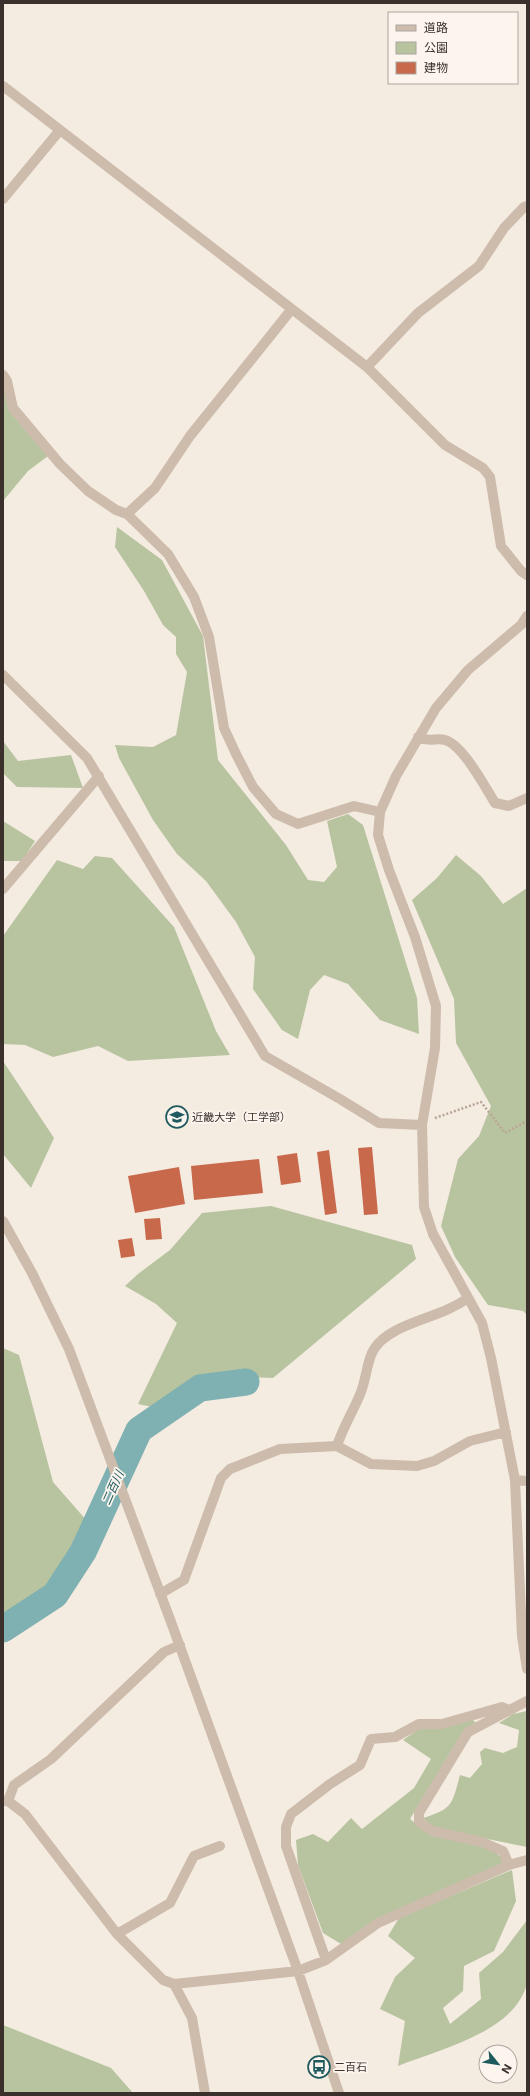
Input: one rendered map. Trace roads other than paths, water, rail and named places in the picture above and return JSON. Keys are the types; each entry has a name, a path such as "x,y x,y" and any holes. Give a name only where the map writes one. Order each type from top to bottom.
{"street":[{"path":"3,86 291,310 367,367 446,445 483,468 490,476 501,546 521,571 527,575"},
{"path":"3,199 60,130"},
{"path":"367,367 418,313 479,266 504,228 524,207 527,206"},
{"path":"127,514 155,488 190,436 291,310"},
{"path":"3,375 7,381 13,408 60,464 88,491 116,510 127,514 168,554 194,597 209,637 224,728 254,787 276,814 298,824 354,806 380,812"},
{"path":"527,616 521,625 468,670 436,708 396,776 380,812 378,834 389,870 416,937 436,1006 435,1048 422,1125 424,1207 433,1234 482,1322 515,1480 522,1636 527,1669"},
{"path":"3,675 87,758 265,1056 379,1123 422,1125"},
{"path":"418,737 427,741 445,740 458,748 496,803 509,806 527,798"},
{"path":"3,889 99,776"},
{"path":"3,1221 32,1273 69,1349 180,1645 298,1971 339,2093"},
{"path":"337,1446 361,1392 369,1356 382,1340 396,1331 456,1307 468,1298"},
{"path":"160,1594 184,1580 221,1478 230,1469 280,1449 337,1446 371,1464 417,1466 434,1462 470,1442 506,1432"},
{"path":"515,1480 527,1481"},
{"path":"180,1645 164,1652 51,1759 14,1785 6,1801 25,1814 117,1934 163,1980 174,1984 298,1971 326,1960 378,1923 510,1865 527,1860"},
{"path":"510,1865 503,1851 482,1842 432,1831 419,1822 419,1814 468,1732 527,1701"},
{"path":"326,1960 286,1846 286,1827 291,1814 330,1784 360,1765 371,1739 395,1737 419,1724 442,1724 502,1707 509,1710"},
{"path":"117,1934 170,1903 194,1856 220,1846"},
{"path":"174,1984 192,2018 205,2093"}],"waterway":[{"name":"二百川","path":"3,1629 55,1595 83,1552 139,1430 200,1388 246,1382"}],"place":[{"name":"近畿大学（工学部）","path":"177,1117"},
{"name":"二百石","path":"319,2067"}]}
